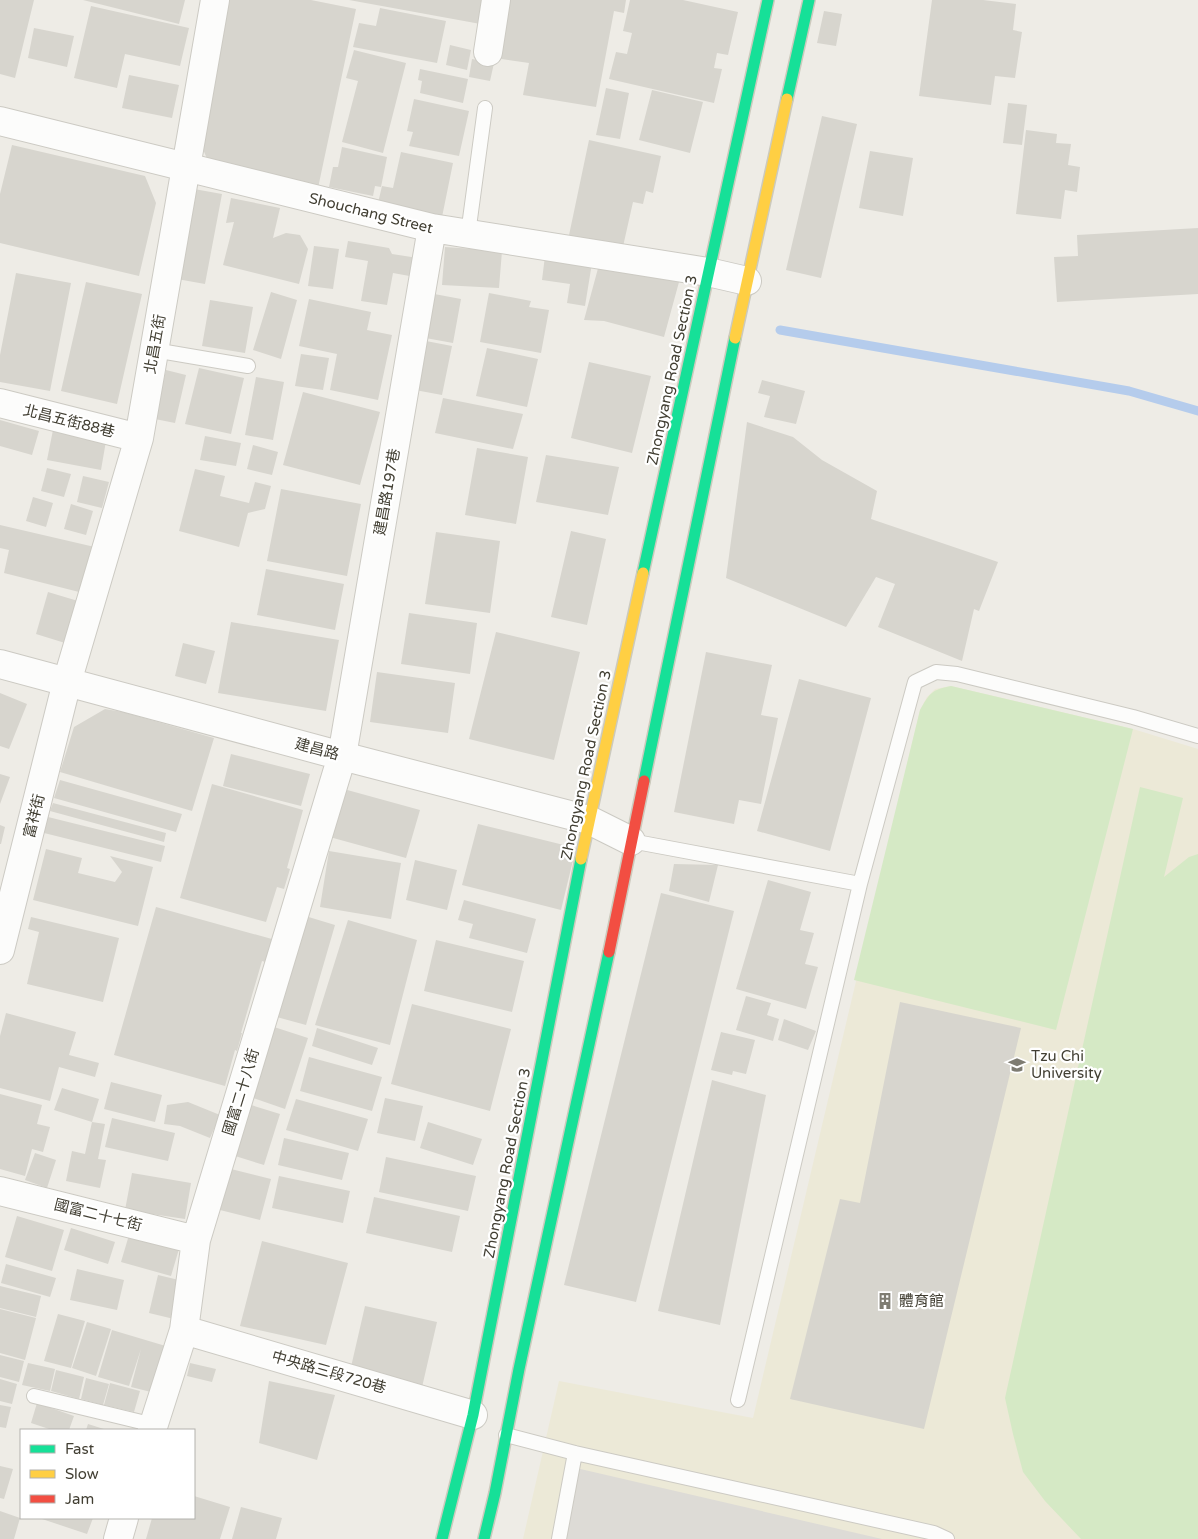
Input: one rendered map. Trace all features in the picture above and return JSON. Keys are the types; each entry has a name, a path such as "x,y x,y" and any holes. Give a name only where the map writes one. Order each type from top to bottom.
{"street":[{"name":"北昌五街","path":"67,682 139,438 215,0"},
{"path":"488,52 496,0"},
{"name":"Zhongyang Road Section 3","path":"442,1539 473,1414 589,820 768,0"},
{"path":"484,1539 747,281 809,0"},
{"name":"Shouchang Street","path":"0,121 432,228 708,272 747,281"},
{"name":"建昌路197巷","path":"342,756 432,228"},
{"name":"北昌五街88巷","path":"0,403 139,438"},
{"name":"建昌路","path":"0,664 589,820 631,842"},
{"name":"富祥街","path":"0,950 67,682"},
{"name":"國富二十八街","path":"153,1427 184,1330 196,1240 342,756"},
{"name":"國富二十七街","path":"0,1191 196,1240"},
{"name":"中央路三段720巷","path":"184,1330 473,1414"},
{"path":"118,1539 124,1519"}],"lane":[{"path":"468,234 485,108"},
{"path":"154,350 248,366"},
{"path":"738,1400 860,884 915,682 936,672 957,674 1133,717 1198,736"},
{"path":"631,842 860,884"},
{"path":"34,1396 153,1427"},
{"path":"506,1435 575,1454 934,1533 947,1539"},
{"path":"559,1539 575,1454"}],"shaded area":[{"name":"Tzu Chi University","path":"951,686 1133,729 1198,749 1198,1539 523,1539 559,1381 753,1418 920,710 927,697 935,689"},
{"path":"576,1468 882,1539 565,1539"}],"green space":[{"path":"951,686 1133,729 1056,1030 854,980 920,710 932,693"},
{"path":"1140,787 1183,798 1164,877 1189,857 1198,854 1198,1539 1081,1539 1045,1501 1023,1472 1005,1398"}],"building":[{"path":"0,0 34,0 15,78 0,74"},
{"path":"83,0 185,0 179,24"},
{"path":"226,0 311,0 356,9 318,188 208,161 199,140"},
{"path":"349,0 490,0 486,25"},
{"path":"505,0 626,0 624,13 614,11 596,107 523,95 529,63 495,58"},
{"path":"630,0 683,0 738,12 728,55 717,53 714,68 722,69 714,103 609,79 616,52 627,54 632,33 623,31"},
{"path":"932,0 983,0 1016,4 1013,30 1022,32 1015,78 995,76 991,105 919,96"},
{"path":"91,6 189,28 180,66 125,54 117,88 74,78"},
{"path":"380,8 446,21 437,63 353,47 359,23 376,26"},
{"path":"824,11 842,14 836,46 817,43"},
{"path":"34,28 74,36 67,67 28,58"},
{"path":"450,45 471,50 467,70 446,65"},
{"path":"354,50 406,63 383,153 342,142 358,81 346,78"},
{"path":"472,59 494,63 490,81 469,77"},
{"path":"420,69 468,79 463,103 420,93 422,81 418,80"},
{"path":"129,75 179,85 172,118 122,108"},
{"path":"606,88 629,93 620,139 596,135"},
{"path":"652,90 703,102 690,153 639,140"},
{"path":"414,99 469,111 459,156 409,146 413,132 407,131"},
{"path":"1008,103 1027,105 1022,145 1003,143"},
{"path":"822,116 857,124 821,278 786,270"},
{"path":"1026,130 1057,134 1056,143 1071,144 1068,165 1080,167 1077,192 1065,190 1061,219 1016,214"},
{"path":"589,140 661,156 653,193 646,191 643,204 633,202 622,251 568,240"},
{"path":"12,145 145,176 156,203 139,276 0,243 0,194"},
{"path":"342,147 387,157 381,187 375,186 373,196 329,187 333,167 338,167"},
{"path":"870,151 913,158 903,216 859,208"},
{"path":"401,152 453,163 442,217 378,203 382,186 393,188"},
{"path":"194,189 222,194 205,284 177,279"},
{"path":"231,198 280,208 273,238 286,233 300,235 308,249 299,284 223,265 234,222 226,223"},
{"path":"1198,228 1198,294 1057,302 1054,257 1078,256 1077,235"},
{"path":"348,241 389,248 392,254 418,258 415,277 393,273 387,305 361,301 368,261 345,257"},
{"path":"314,246 339,249 333,289 308,286"},
{"path":"445,247 502,251 499,288 442,285"},
{"path":"545,256 592,263 585,306 567,303 570,284 542,280"},
{"path":"600,261 679,282 664,337 604,321 584,320"},
{"path":"16,273 71,283 50,391 0,382 0,355"},
{"path":"86,282 142,294 117,404 61,391"},
{"path":"271,292 297,300 281,359 253,350"},
{"path":"429,293 461,299 453,343 420,337"},
{"path":"489,293 531,301 529,307 549,310 541,353 480,342"},
{"path":"309,299 371,312 367,330 392,335 378,400 330,390 337,354 299,346"},
{"path":"210,300 253,307 245,353 202,346"},
{"path":"426,341 452,346 442,395 415,390"},
{"path":"487,348 538,359 527,407 476,396"},
{"path":"301,354 329,358 323,390 295,386"},
{"path":"589,362 651,376 632,453 571,438"},
{"path":"199,368 244,378 231,434 185,424"},
{"path":"166,370 186,375 175,423 155,419"},
{"path":"256,377 284,382 273,440 245,435"},
{"path":"762,380 805,391 796,424 764,417 770,396 758,393"},
{"path":"303,392 380,412 360,485 283,465"},
{"path":"443,398 523,414 513,449 435,433"},
{"path":"0,420 39,431 32,455 0,446"},
{"path":"747,422 793,437 822,460 877,491 871,519 998,562 979,611 974,609 962,661 878,627 895,584 876,577 846,627 726,578"},
{"path":"53,430 106,441 101,470 47,460"},
{"path":"205,436 241,443 236,466 200,460"},
{"path":"253,445 278,452 272,475 247,469"},
{"path":"477,448 528,457 516,524 465,515"},
{"path":"546,455 619,467 608,515 536,502"},
{"path":"47,468 71,474 64,497 41,491"},
{"path":"195,469 225,476 220,496 249,503 255,482 271,486 265,509 248,513 239,547 179,531"},
{"path":"83,476 109,482 102,508 77,502"},
{"path":"281,489 361,504 347,576 267,561"},
{"path":"33,497 53,503 46,527 26,521"},
{"path":"71,504 93,511 86,535 64,529"},
{"path":"0,525 99,548 87,594 4,573 9,550 0,548"},
{"path":"571,531 606,539 587,625 551,617"},
{"path":"436,532 500,541 490,613 425,604"},
{"path":"266,569 344,584 335,630 257,615"},
{"path":"48,592 78,601 65,643 36,634"},
{"path":"409,613 477,623 470,674 401,664"},
{"path":"231,622 339,640 326,711 218,693"},
{"path":"496,632 580,652 554,760 469,739"},
{"path":"183,643 215,651 206,684 175,676"},
{"path":"706,652 772,665 761,715 778,718 761,804 739,800 734,824 674,812"},
{"path":"377,672 455,683 448,733 370,722"},
{"path":"799,679 871,698 830,851 757,831"},
{"path":"0,693 27,704 9,749 0,746"},
{"path":"105,709 123,712 214,738 192,811 60,772 74,727"},
{"path":"231,754 310,774 301,806 223,786"},
{"path":"0,774 10,777 0,804"},
{"path":"60,780 182,814 176,832 54,798"},
{"path":"212,784 303,810 287,868 290,869 284,889 277,887 266,922 180,898"},
{"path":"340,788 420,810 406,858 326,836"},
{"path":"53,803 166,833 164,842 50,811"},
{"path":"48,817 165,846 161,862 44,833"},
{"path":"478,824 576,848 561,910 462,885"},
{"path":"0,825 5,827 1,844 0,844"},
{"path":"46,849 82,858 78,873 115,882 122,872 110,856 153,867 138,926 33,900"},
{"path":"329,851 401,863 391,919 320,907"},
{"path":"415,860 457,870 447,910 406,900"},
{"path":"674,864 718,865 709,902 669,891"},
{"path":"768,880 811,892 800,930 814,933 805,964 818,967 806,1009 736,989"},
{"path":"661,893 734,911 636,1302 564,1285"},
{"path":"464,900 536,919 527,953 469,938 473,924 458,920"},
{"path":"156,907 279,941 272,964 262,961 237,1051 235,1050 225,1086 114,1055"},
{"path":"302,915 335,925 306,1025 273,1016"},
{"path":"31,917 119,938 103,1002 27,984 39,932 28,929"},
{"path":"348,920 417,940 390,1045 315,1025"},
{"path":"436,940 524,961 512,1012 424,991"},
{"path":"746,996 771,1003 767,1015 779,1019 773,1041 736,1030"},
{"name":"體育館","path":"900,1002 1021,1028 924,1429 790,1399 840,1199 860,1203"},
{"path":"412,1004 511,1029 490,1111 391,1084"},
{"path":"6,1013 76,1032 69,1055 99,1063 95,1077 59,1067 50,1101 0,1088 0,1036"},
{"path":"784,1019 816,1031 808,1050 778,1040"},
{"path":"274,1027 308,1038 285,1109 250,1097"},
{"path":"317,1028 378,1048 372,1065 312,1046"},
{"path":"721,1032 755,1040 746,1074 733,1071 732,1075 711,1070"},
{"path":"309,1057 382,1077 372,1111 300,1091"},
{"path":"712,1080 766,1095 720,1325 658,1311"},
{"path":"111,1082 162,1095 155,1122 104,1109"},
{"path":"62,1088 99,1099 92,1122 54,1110"},
{"path":"0,1094 42,1105 37,1124 50,1127 43,1152 32,1149 25,1176 0,1169"},
{"path":"385,1098 423,1106 415,1141 377,1133"},
{"path":"296,1099 368,1119 358,1151 286,1130"},
{"path":"188,1102 220,1115 210,1138 180,1126 164,1124 167,1105"},
{"path":"248,1104 280,1114 264,1165 232,1155"},
{"path":"112,1118 175,1133 168,1161 105,1147"},
{"path":"92,1122 105,1124 98,1159 106,1160 100,1188 66,1181 72,1151 85,1154"},
{"path":"428,1122 482,1139 473,1165 420,1148"},
{"path":"284,1138 349,1153 342,1180 278,1165"},
{"path":"35,1153 56,1160 47,1188 25,1180"},
{"path":"386,1157 476,1176 468,1211 379,1192"},
{"path":"231,1169 271,1179 260,1220 220,1210"},
{"path":"132,1173 191,1183 185,1219 125,1210"},
{"path":"279,1176 350,1191 343,1223 272,1208"},
{"path":"374,1197 460,1216 452,1252 366,1233"},
{"path":"17,1216 64,1230 52,1271 5,1257"},
{"path":"71,1228 115,1242 108,1264 64,1250"},
{"path":"129,1235 179,1249 171,1276 121,1262"},
{"path":"262,1241 348,1263 326,1345 240,1326"},
{"path":"6,1264 56,1278 50,1297 1,1283"},
{"path":"77,1269 124,1280 117,1310 70,1300"},
{"path":"158,1275 183,1281 174,1319 149,1313"},
{"path":"0,1286 41,1296 36,1317 0,1308"},
{"path":"365,1306 437,1322 420,1396 348,1380"},
{"path":"0,1309 36,1318 25,1360 0,1353"},
{"path":"58,1314 85,1321 71,1368 44,1361"},
{"path":"87,1322 111,1329 96,1376 72,1368"},
{"path":"112,1330 169,1347 155,1393 131,1387 141,1349 129,1386 98,1377"},
{"path":"0,1355 24,1361 19,1382 0,1377"},
{"path":"28,1363 55,1369 50,1391 22,1385"},
{"path":"190,1363 216,1369 212,1382 187,1376"},
{"path":"56,1370 84,1377 79,1399 51,1391"},
{"path":"86,1378 109,1384 103,1405 81,1399"},
{"path":"0,1379 17,1384 12,1404 0,1401"},
{"path":"269,1381 335,1395 317,1460 259,1443"},
{"path":"110,1383 140,1391 134,1412 104,1405"},
{"path":"37,1403 74,1416 69,1429 49,1429 31,1423"},
{"path":"0,1405 11,1407 6,1428 0,1427"},
{"path":"88,1424 104,1429 86,1429"},
{"path":"0,1466 13,1469 4,1499 0,1498"},
{"path":"195,1496 230,1507 220,1539 146,1539 152,1519 195,1519"},
{"path":"241,1507 282,1518 276,1539 232,1539"},
{"path":"0,1511 20,1518 14,1539 0,1539"},
{"path":"42,1519 93,1519 87,1534"}],"waterway":[{"path":"780,330 1129,391 1198,411"}],"traffic: fast":[{"path":"643,573 768,0"},
{"path":"787,99 809,0"},
{"path":"644,781 735,338"},
{"path":"442,1539 473,1415 581,859"},
{"path":"484,1539 609,952"}],"traffic: slow":[{"path":"735,338 787,99"},
{"path":"581,859 643,573"}],"traffic: jam":[{"path":"609,952 644,781"}],"place":[{"name":"Tzu Chi University","path":"1017,1065"},
{"name":"體育館","path":"885,1301"}]}
